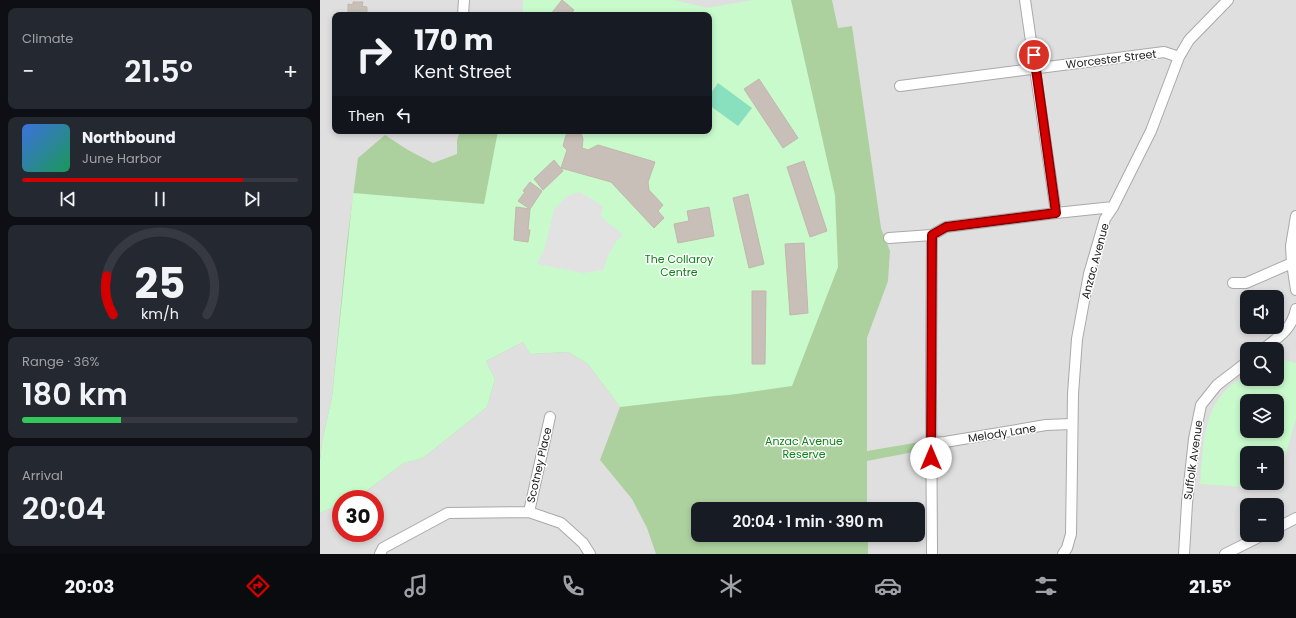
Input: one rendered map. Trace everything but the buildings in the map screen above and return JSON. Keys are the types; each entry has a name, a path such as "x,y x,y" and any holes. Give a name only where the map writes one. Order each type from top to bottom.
{"street":[{"path":"463,12 464,0"},
{"path":"1025,0 1056,213"},
{"name":"Anzac Avenue","path":"1063,554 1067,548 1071,534 1073,394 1077,339 1089,274 1106,219 1151,131 1180,57 1189,40 1228,0"},
{"name":"Worcester Street","path":"900,86 1164,52 1180,57"},
{"path":"889,238 932,235 946,227 1113,207"},
{"path":"1296,216 1291,246 1296,290"},
{"path":"932,235 932,554"},
{"path":"1233,283 1246,283 1292,263"},
{"path":"1272,342 1285,332 1294,318 1296,308"},
{"name":"Suffolk Avenue","path":"1184,554 1187,503 1194,439 1201,405 1216,385 1240,367"},
{"name":"Scotney Place","path":"529,512 550,417"},
{"name":"Melody Lane","path":"931,443 1046,425 1072,424"},
{"path":"380,554 383,548 448,513 529,512 561,523 583,542 590,554"},
{"path":"1284,524 1296,518"},
{"path":"1225,554 1249,542"}],"shaded area":[{"path":"320,0 1296,0 1296,554 320,554"},
{"path":"579,192 603,207 601,217 623,235 616,241 603,270 583,273 537,264 545,247 554,210 567,196"}],"green space":[{"name":"The Collaroy Centre","path":"523,0 674,0 707,8 753,0 791,0 835,195 838,267 792,386 729,395 620,407 588,364 568,352 530,354 523,342 486,361 495,379 487,407 423,458 404,463 368,490 332,490 332,508 320,513 320,460 322,442 332,397 353,193 484,204 497,134 712,134 712,12 523,12"},
{"name":"The Collaroy Centre","path":"774,0 832,0 838,28 852,26 881,228 890,251 888,281 867,338 867,451 920,442 919,451 867,461 867,502 691,502 691,542 868,542 868,554 656,554 647,528 632,499 600,460 620,407 588,364 568,352 530,354 523,342 486,361 495,379 487,407 423,458 404,463 368,490 332,490 332,508 320,513 320,460 322,442 332,397 347,242 358,158 385,135 408,150 433,163 457,154 457,140 459,134 518,134 713,164"},
{"path":"718,83 752,108 738,126 712,107 712,92"},
{"path":"1284,360 1296,363 1296,419 1284,460 1284,446 1240,446 1240,487 1200,484 1203,447 1212,411 1217,401 1225,391 1240,379 1240,386 1284,386"}],"route":[{"path":"931,458 932,235 946,227 1056,213 1034,55"}],"park label":[{"name":"Anzac Avenue Reserve","path":"804,447"}]}
